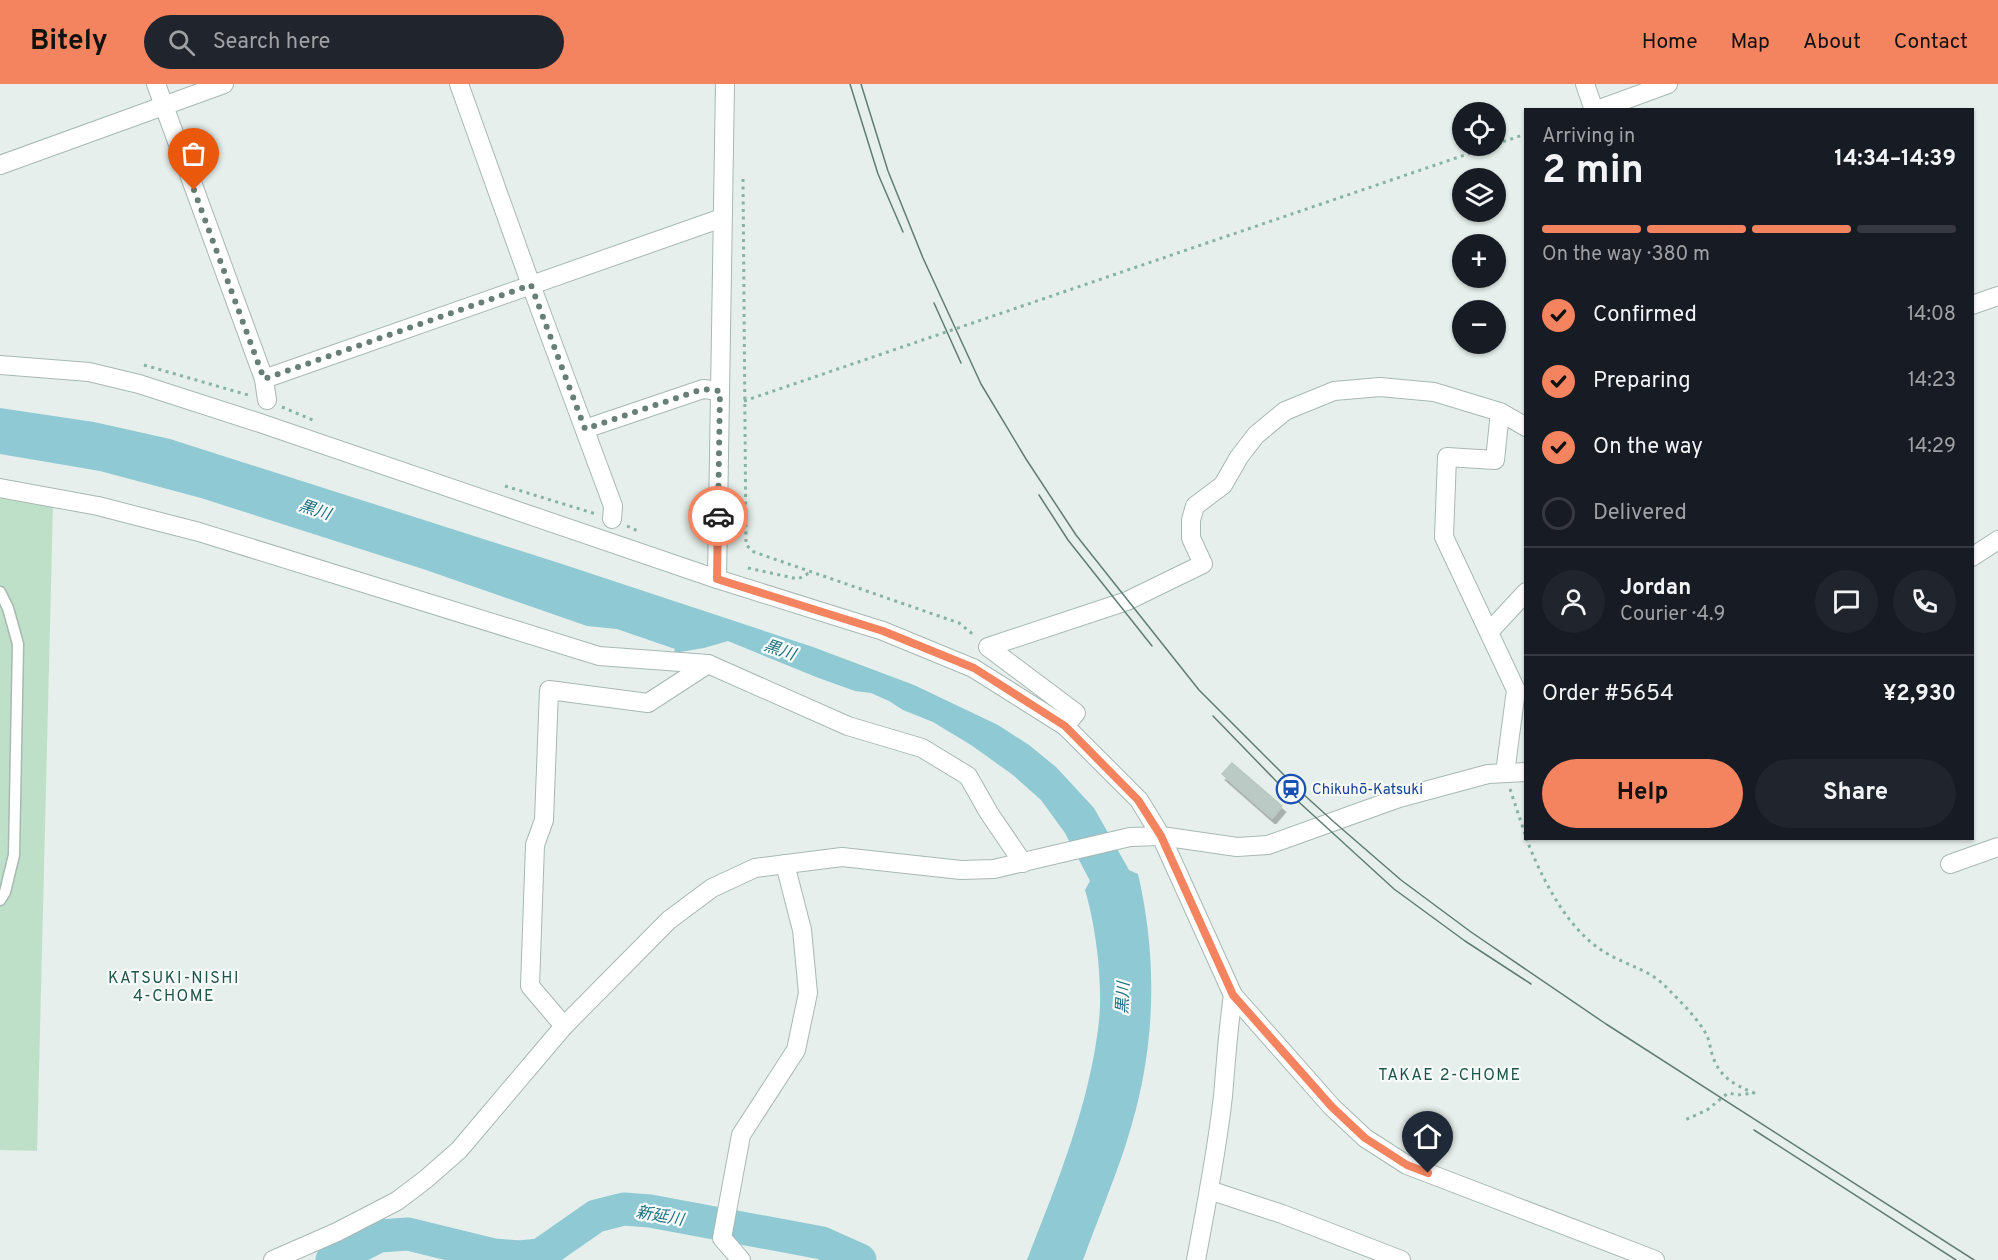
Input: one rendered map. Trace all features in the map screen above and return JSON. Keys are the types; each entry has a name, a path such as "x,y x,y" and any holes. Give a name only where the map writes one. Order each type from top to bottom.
{"street":[{"path":"156,84 264,379 267,400"},
{"path":"0,165 224,84"},
{"path":"459,84 613,506 612,519"},
{"path":"717,579 725,84"},
{"path":"1585,84 1594,108"},
{"path":"1601,108 1668,84"},
{"path":"264,379 722,218"},
{"path":"1974,304 1998,296"},
{"path":"0,365 89,372 139,384 717,579 883,631 974,668 1065,726 1138,800 1161,836 1233,995 1332,1107 1365,1138 1407,1165 1635,1256 1655,1260"},
{"path":"988,647 1127,601 1203,564 1191,538 1191,520 1195,506 1223,486 1239,457 1256,435 1285,411 1334,391 1380,387 1434,392 1500,412 1524,426"},
{"path":"585,429 703,389 720,391"},
{"path":"1500,412 1495,460 1447,458 1444,537 1516,690 1505,773"},
{"path":"0,488 98,506 199,532 599,656 708,664 848,726 922,748 968,776 989,813 1023,863"},
{"path":"1974,556 1998,540"},
{"path":"1489,632 1524,594"},
{"path":"988,647 1076,713 1065,726"},
{"path":"564,1026 530,986 535,845 544,820 549,690 648,703 708,664"},
{"path":"273,1260 337,1232 397,1201 426,1179 459,1150 564,1026 669,920 712,888 755,868 842,857 961,870 994,869 1130,837 1161,836 1238,847 1268,845 1399,798 1488,774 1524,772"},
{"path":"1950,864 1998,847"},
{"path":"741,1260 722,1238 741,1135 796,1050 808,993 802,930 785,864"},
{"path":"1196,1260 1223,1096 1226,1046 1233,995"},
{"path":"1209,1190 1282,1214 1401,1260"}],"lane":[{"path":"0,592 8,608 18,644 14,855 0,900"}],"path":[{"path":"1506,141 1524,135"},
{"path":"744,400 1461,156"},
{"path":"743,178 746,545 754,552 960,623 988,647"},
{"path":"1505,773 1524,832"},
{"path":"1527,840 1539,871 1555,898 1586,940 1607,954 1653,975 1669,989 1706,1033 1713,1058 1730,1082 1754,1093 1738,1095 1728,1093 1707,1110 1683,1121"}],"green space":[{"path":"0,497 53,505 37,1151 0,1150"}],"water":[{"name":"黒川","path":"0,408 94,422 170,439 562,564 813,647 914,685 998,725 1029,745 1056,767 1094,808 1129,870 1138,874 1148,932 1151,962 1150,1021 1143,1080 1125,1148 1083,1260 1027,1260 1071,1143 1095,1052 1100,989 1095,937 1085,890 1090,881 1065,833 1041,800 1013,775 971,745 933,722 903,710 889,701 871,693 855,691 816,677 728,641 674,653 675,649 617,629 587,626 423,569 201,498 100,471 0,454"}],"building":[{"path":"1232,763 1282,806 1272,818 1222,774"}],"waterway":[{"name":"新延川","path":"332,1260 379,1236 408,1234 494,1255 519,1257 540,1255 596,1216 624,1209 650,1211 822,1243 860,1260"}],"tram line":[{"path":"850,84 878,174 903,232"},
{"path":"861,84 888,171 923,258 981,384 1026,459 1076,535 1199,690 1334,822 1401,880 1471,932 1606,1024 1974,1260"},
{"path":"934,303 961,363"},
{"path":"1039,495 1068,540 1152,646"},
{"path":"1213,716 1278,783 1394,889 1465,941 1531,984"},
{"path":"1754,1130 1956,1260"}],"way so far":[{"path":"194,190 264,379 531,285 585,429 703,389 720,391 718,516"}],"place":[{"name":"Chikuhō-Katsuki","path":"1291,789"}],"district":[{"name":"KATSUKI-NISHI 4-CHOME","path":"174,986"},
{"name":"TAKAE 2-CHOME","path":"1450,1074"}],"route":[{"path":"718,516 717,579 883,631 974,668 1065,726 1138,800 1161,836 1233,995 1332,1107 1365,1138 1407,1165 1428,1173"}]}
